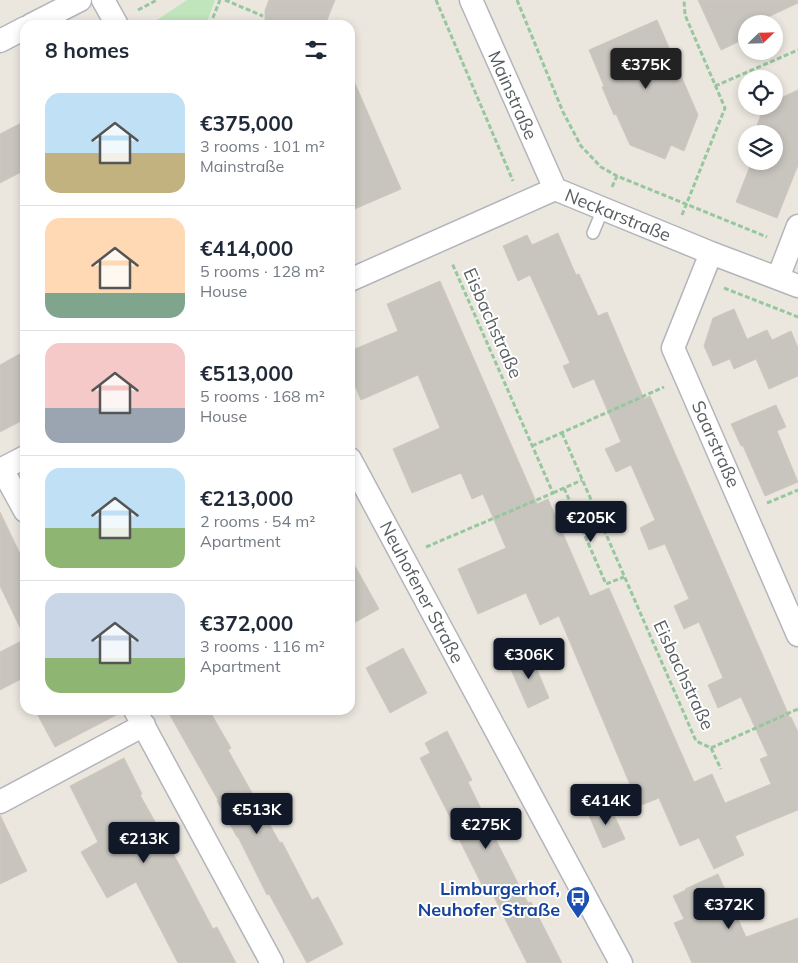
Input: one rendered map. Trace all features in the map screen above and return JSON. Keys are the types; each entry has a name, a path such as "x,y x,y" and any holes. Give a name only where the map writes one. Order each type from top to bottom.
{"street":[{"path":"41,20 80,0"},
{"path":"103,0 114,20"},
{"name":"Mainstraße","path":"471,0 555,189"},
{"path":"0,41 20,31"},
{"name":"Neckarstraße","path":"355,278 555,189 711,253 788,282 794,236"},
{"name":"Saarstraße","path":"711,253 673,348 796,624"},
{"path":"20,460 1,469 20,502"},
{"name":"Neuhofener Straße","path":"355,468 621,963"},
{"path":"0,802 140,718 272,963"}],"lane":[{"path":"593,233 603,209"}],"path":[{"path":"212,20 220,0"},
{"path":"225,0 263,16"},
{"path":"436,0 522,204"},
{"path":"517,0 563,112 581,146 601,167 617,176 686,204 794,236"},
{"path":"674,237 725,108 684,14 684,0"},
{"path":"715,86 798,50"},
{"name":"Eisbachstraße","path":"442,239 553,493"},
{"path":"532,446 686,378"},
{"name":"Eisbachstraße","path":"562,433 696,741 711,748 798,710"},
{"path":"403,557 582,480"},
{"path":"564,488 606,584 624,576"},
{"path":"746,512 798,490"},
{"path":"711,748 721,769"}],"green space":[{"path":"187,0 215,0 208,20 157,20"}],"building":[{"path":"269,0 335,0 327,20 265,20 265,10"},
{"path":"698,0 798,0 798,3 772,15 738,15 738,42 721,50"},
{"path":"657,20 698,115 684,151 671,145 665,159 630,145 616,114 614,115 589,50"},
{"path":"355,83 401,189 355,209"},
{"path":"798,90 798,165 777,218 736,202 748,170 783,170 783,125 757,125 761,115 783,115 783,97"},
{"path":"20,124 20,173 0,183 0,134"},
{"path":"558,233 576,275 579,274 598,316 607,312 644,399 650,396 790,718 798,732 798,810 735,836 744,855 714,869 699,838 680,846 659,798 639,806 559,616 540,625 526,593 478,614 458,569 506,548 483,494 472,499 461,473 412,493 393,449 440,428 418,375 361,400 355,386 355,349 398,331 387,304 440,281 537,504 548,499 590,596 609,588 694,782 712,774 725,803 771,784 760,759 768,756 741,697 718,708 708,685 723,678 699,622 684,629 674,606 689,599 665,544 649,550 640,528 655,520 631,465 616,472 605,449 621,442 594,379 573,388 563,366 570,363 530,275 518,281 503,246 527,235 532,245"},
{"path":"734,309 747,339 767,330 772,340 791,331 798,348 798,376 769,389 756,359 734,369 730,359 713,366 704,346 713,318"},
{"path":"20,354 20,422 0,432 0,365"},
{"path":"776,405 786,427 777,431 798,482 765,496 731,424"},
{"path":"0,512 20,554 20,628 0,586"},
{"path":"355,566 379,609 355,622"},
{"path":"20,642 20,680 0,690 0,652"},
{"path":"403,648 427,693 390,713 366,668"},
{"path":"530,653 549,698 528,708 508,663"},
{"path":"38,715 116,715 55,747"},
{"path":"170,715 212,715 231,748 228,750 280,843 282,842 312,900 318,897 343,944 307,963 269,894 267,895 218,800"},
{"path":"447,731 472,780 468,782 499,846 528,903 531,902 562,963 527,963 491,891 486,893 455,831 457,831 420,758 430,753 425,743"},
{"path":"124,758 142,794 140,795 213,929 217,927 236,963 178,963 136,882 107,898 81,852 98,842 70,786"},
{"path":"609,804 625,839 603,848 588,813"},
{"path":"0,815 27,871 0,884"},
{"path":"718,874 746,937 798,918 798,963 692,963 674,923 684,919 673,896"}],"place":[{"name":"Limburgerhof, Neuhofer Straße","path":"578,919"}]}
